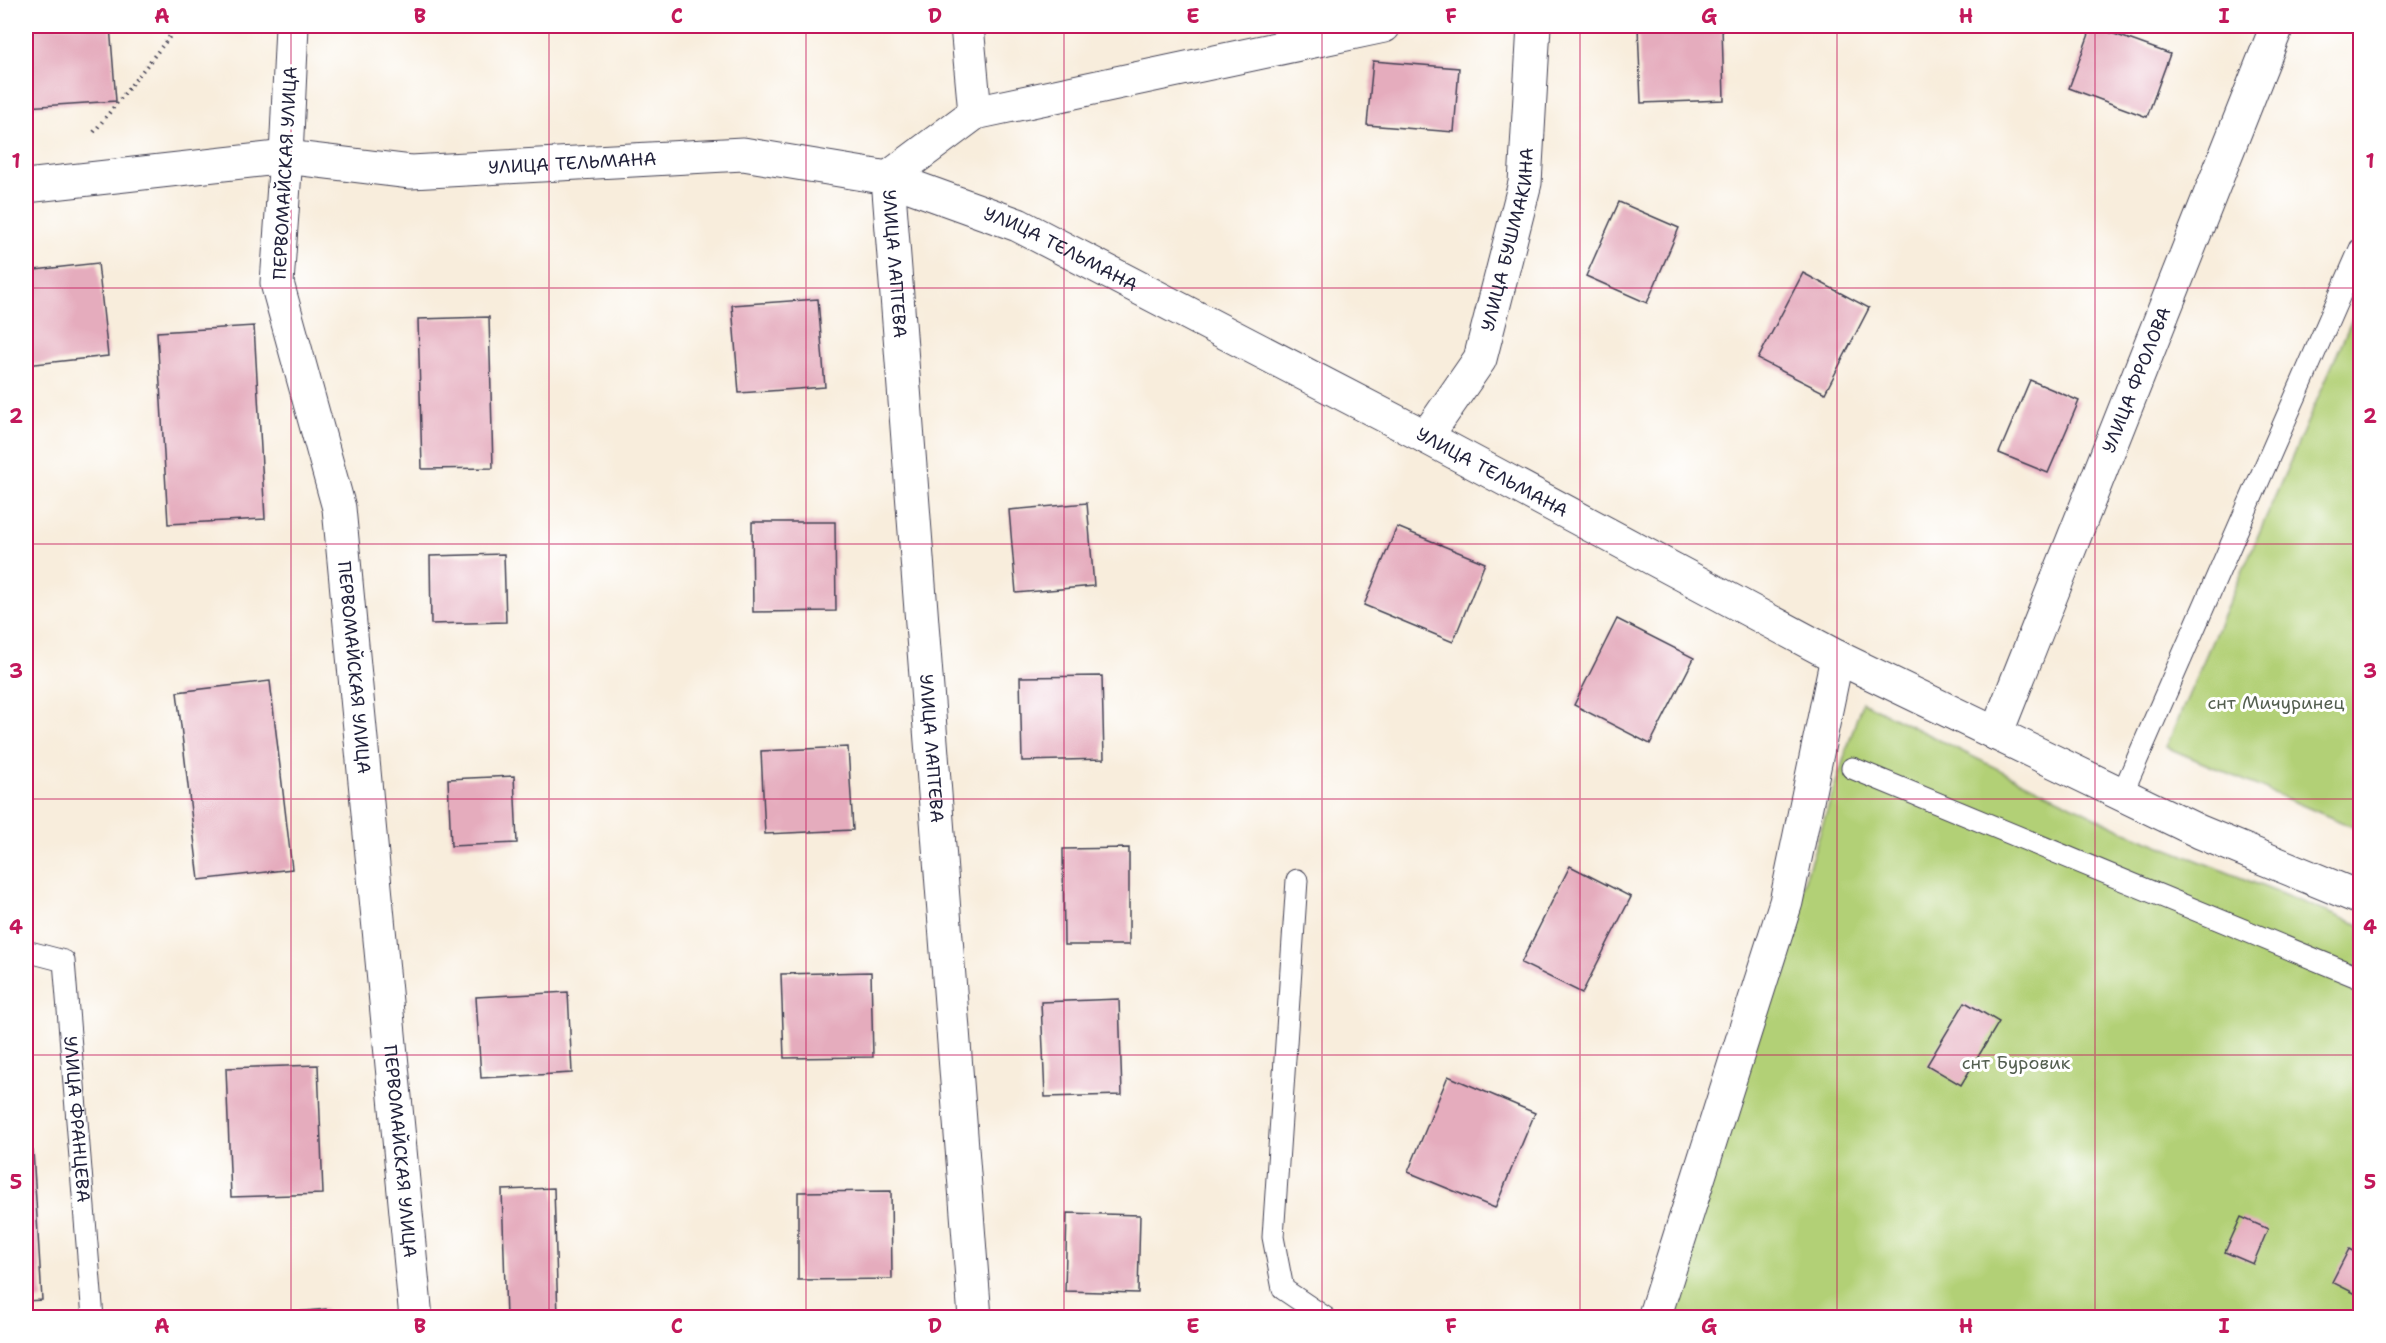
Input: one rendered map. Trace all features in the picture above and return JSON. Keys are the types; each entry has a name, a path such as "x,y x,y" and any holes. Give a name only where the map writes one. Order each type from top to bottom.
{"street":[{"name":"ПЕРВОМАЙСКАЯ УЛИЦА","path":"292,26 277,283 339,508 416,1317"},
{"path":"967,26 975,113"},
{"path":"888,178 975,113 1384,26"},
{"name":"УЛИЦА БУШМАКИНА","path":"1426,437 1480,359 1525,183 1534,26"},
{"name":"УЛИЦА ФРОЛОВА","path":"1996,734 2277,26"},
{"name":"УЛИЦА ТЕЛЬМАНА","path":"26,186 286,157 411,172 743,154 888,178 1018,225 1426,437 1837,657 2200,832 2361,898"},
{"name":"УЛИЦА ЛАПТЕВА","path":"888,178 975,1317"},
{"path":"1654,1317 1786,902 1837,657"}],"lane":[{"path":"2122,794 2361,249"},
{"path":"1852,768 2361,978"},
{"path":"1297,880 1273,1237 1283,1289 1326,1317"},
{"name":"УЛИЦА ФРАНЦЕВА","path":"26,951 64,961 93,1317"}],"path":[{"path":"94,132 178,26"}],"green space":[{"name":"снт Мичуринец","path":"2360,301 2360,830 2166,747"},
{"name":"снт Буровик","path":"1862,702 2126,832 2360,925 2360,1317 1668,1318 1696,1218"}],"building":[{"path":"26,26 110,26 116,101 26,107"},
{"path":"1638,26 1722,26 1724,100 1641,103"},
{"path":"2092,26 2170,54 2147,117 2069,88"},
{"path":"1373,61 1459,68 1454,132 1367,125"},
{"path":"1619,202 1679,228 1647,303 1586,276"},
{"path":"98,263 108,356 26,365 26,271"},
{"path":"1803,273 1869,308 1825,393 1758,359"},
{"path":"818,299 825,387 739,393 732,305"},
{"path":"489,317 493,468 422,469 418,319"},
{"path":"254,326 265,519 168,524 157,332"},
{"path":"2030,380 2079,401 2048,473 1999,453"},
{"path":"1087,503 1094,586 1016,593 1009,510"},
{"path":"752,522 835,522 836,611 753,612"},
{"path":"1397,527 1485,563 1453,642 1364,605"},
{"path":"504,554 506,622 431,624 430,556"},
{"path":"1617,619 1694,658 1650,744 1574,705"},
{"path":"1102,676 1104,759 1022,761 1020,677"},
{"path":"270,681 292,869 199,880 177,692"},
{"path":"848,747 853,830 765,834 761,751"},
{"path":"514,776 517,843 451,846 448,779"},
{"path":"1129,848 1129,945 1064,945 1063,849"},
{"path":"1570,866 1631,897 1582,993 1521,963"},
{"path":"871,972 873,1057 784,1058 781,974"},
{"path":"568,992 572,1073 481,1078 476,997"},
{"path":"1119,999 1122,1095 1045,1097 1041,1002"},
{"path":"1965,1002 1999,1022 1961,1085 1927,1065"},
{"path":"318,1065 323,1194 231,1197 226,1068"},
{"path":"1448,1076 1535,1113 1495,1208 1408,1172"},
{"path":"26,1151 33,1151 42,1300 26,1301"},
{"path":"554,1188 558,1318 506,1318 502,1190"},
{"path":"891,1191 892,1279 798,1280 798,1192"},
{"path":"1067,1213 1140,1215 1138,1293 1065,1291"},
{"path":"2241,1217 2268,1229 2253,1264 2225,1252"},
{"path":"2349,1249 2360,1255 2360,1296 2332,1282"},
{"path":"326,1309 327,1318 253,1318 253,1316"}]}
